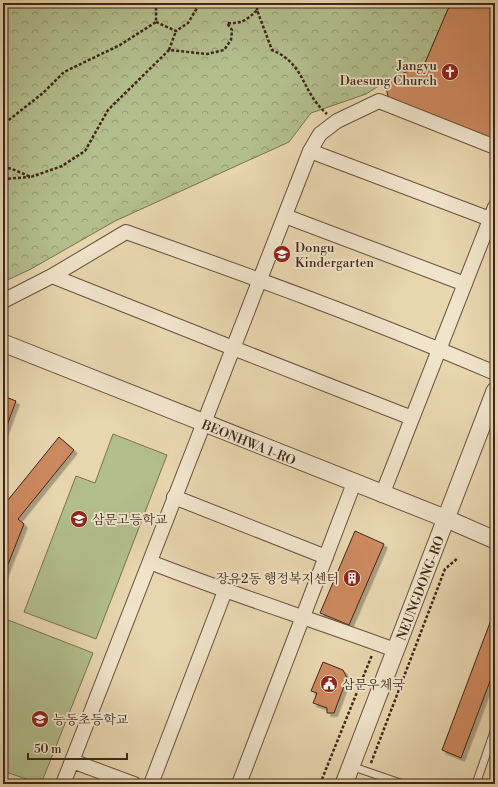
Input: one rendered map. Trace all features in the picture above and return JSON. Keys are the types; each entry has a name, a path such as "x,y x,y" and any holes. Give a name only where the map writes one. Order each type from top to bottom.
{"street":[{"path":"64,784 174,497 310,151 320,134 337,121 379,101 495,148"},
{"path":"310,151 493,213 382,494"},
{"path":"285,216 465,284"},
{"path":"3,301 52,276 126,232 260,280 439,349 495,373"},
{"path":"52,276 412,418"},
{"name":"BEONHWA 1-RO","path":"3,343 203,424 447,519 495,540"},
{"name":"NEUNGDONG-RO","path":"344,784 495,391"},
{"path":"239,784 354,483"},
{"path":"174,497 326,557"},
{"path":"150,562 225,591 303,616 395,650"},
{"path":"151,784 225,591"},
{"path":"72,761 134,784"}],"lane":[{"path":"476,784 495,729"},
{"path":"351,766 368,770 403,784"}],"path":[{"path":"156,3 156,22"},
{"path":"3,179 31,177 62,166 85,151 108,110 169,50 176,31 188,23 200,3"},
{"path":"258,3 257,10 272,50 282,54 294,64 311,96 325,112 337,121"},
{"path":"169,50 207,54 224,50 231,40 232,30 227,23 238,24 248,20 257,10"},
{"path":"156,22 176,31"},
{"path":"3,128 5,123 43,93 64,72 120,45 156,22"},
{"path":"3,167 31,177"},
{"path":"368,770 445,569 458,558"},
{"path":"320,784 377,643"}],"green space":[{"path":"3,3 458,3 448,9 425,63 385,82 366,94 311,113 289,142 115,221 31,269 3,282"},
{"path":"113,434 167,455 96,639 24,612 76,476 95,483"},
{"name":"능동초등학교","path":"3,618 93,653 41,784 3,771"}],"building":[{"name":"Jangyu Daesung Church","path":"458,3 495,3 495,140 388,97 385,82 425,63 448,9"},
{"path":"3,396 16,401 3,436"},
{"path":"59,437 74,450 18,519 24,524 3,577 3,498 8,500"},
{"name":"장유2동 행정복지센터","path":"355,531 384,544 349,625 320,613"},
{"path":"494,612 495,668 461,758 442,750"},
{"name":"삼문우체국","path":"323,662 343,670 347,678 334,713 327,713 327,708 313,703 317,693 311,691"}],"place":[{"name":"Jangyu Daesung Church","path":"450,72"},
{"name":"Dongu Kindergarten","path":"282,254"},
{"name":"삼문고등학교","path":"79,519"},
{"name":"장유2동 행정복지센터","path":"352,578"},
{"name":"삼문우체국","path":"329,684"},
{"name":"능동초등학교","path":"40,719"}]}
